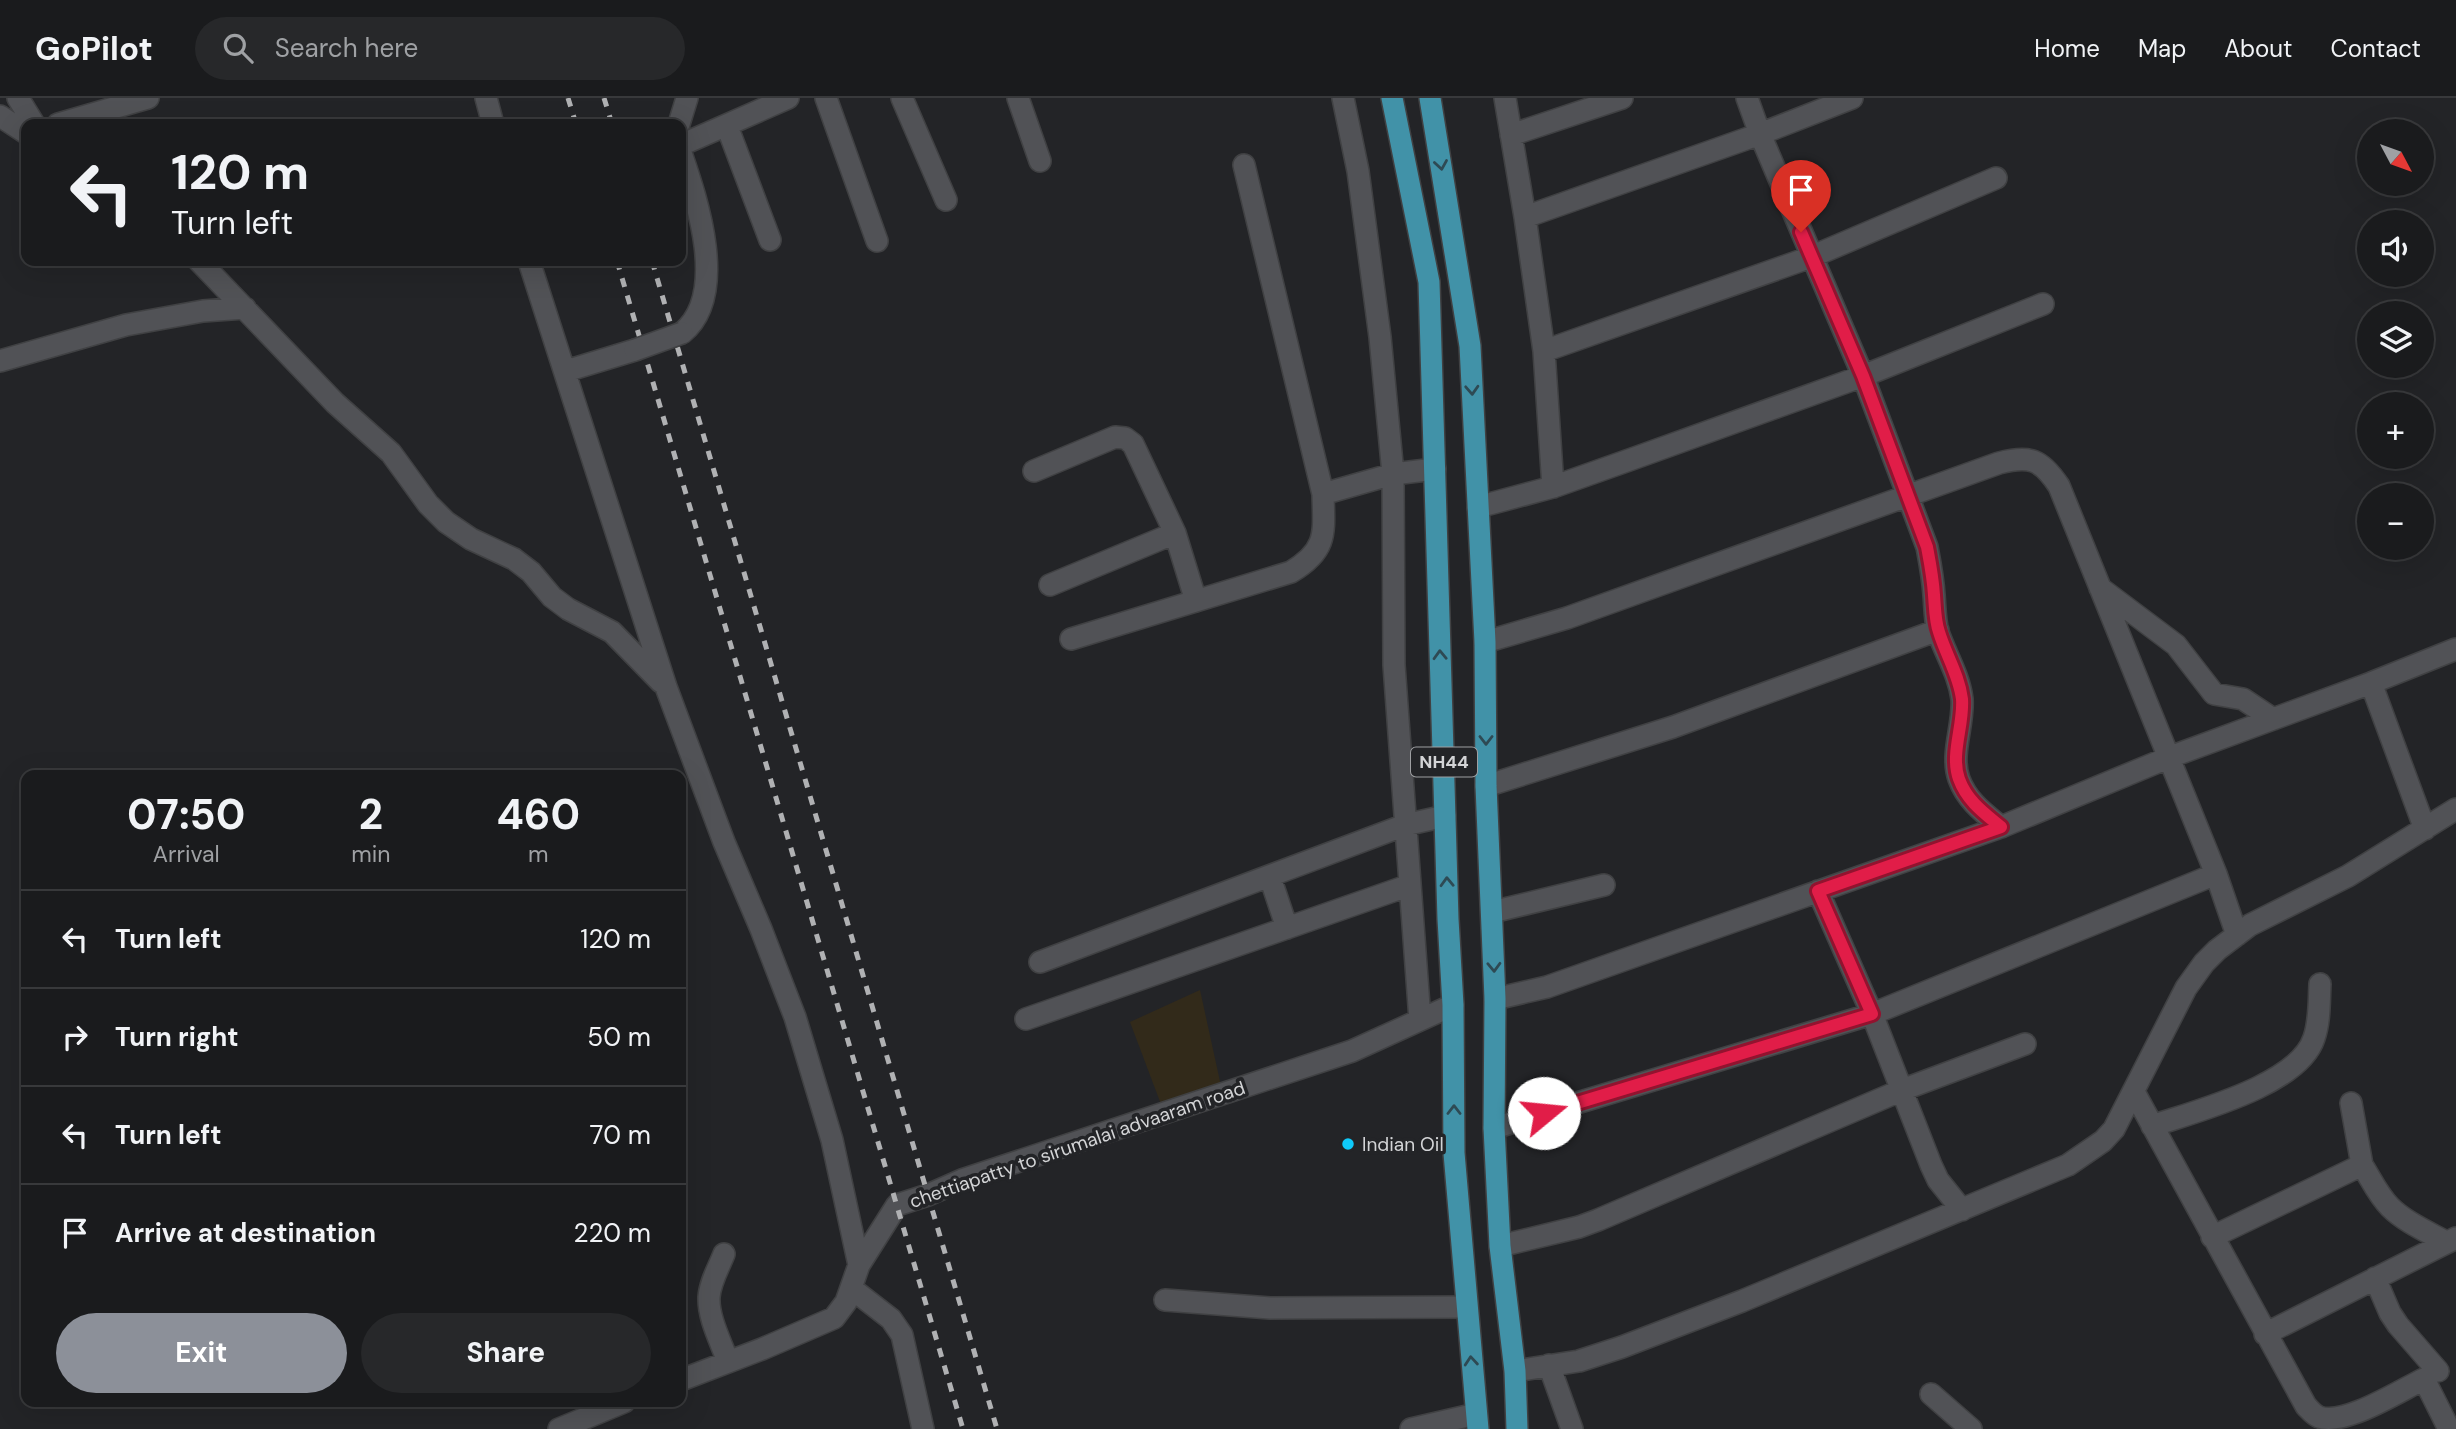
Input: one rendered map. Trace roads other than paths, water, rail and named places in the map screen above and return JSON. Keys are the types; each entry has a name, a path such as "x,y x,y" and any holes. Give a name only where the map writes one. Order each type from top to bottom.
{"highway":[{"name":"NH44","path":"1392,98 1429,282 1453,1005 1454,1153 1477,1421"},
{"name":"NH44","path":"1430,98 1470,346 1485,642 1486,786 1495,999 1494,1128 1500,1246 1514,1370 1517,1429"}],"street":[{"path":"18,98 31,119"},
{"path":"75,119 148,98"},
{"path":"486,98 492,119"},
{"path":"681,119 687,98"},
{"path":"686,143 788,98"},
{"path":"826,98 877,241"},
{"path":"902,98 946,200"},
{"path":"1018,98 1040,161"},
{"path":"1343,98 1358,172 1380,337 1393,474 1394,666 1420,1020"},
{"path":"1505,98 1544,351 1553,487"},
{"path":"1511,135 1622,98"},
{"path":"1747,98 1811,257 1863,376 1927,547 1938,630 1958,680 1962,699 1955,768 1959,780 1976,806 2001,827"},
{"path":"1525,217 1760,134 1852,98"},
{"path":"0,116 21,130"},
{"path":"727,126 770,240"},
{"path":"1071,639 1292,572 1305,564 1319,549 1324,536 1323,494 1244,165"},
{"path":"566,371 682,333 694,320 706,275 703,229 686,170"},
{"path":"1544,351 1811,257 1996,177"},
{"path":"205,266 335,403 391,453 428,504 446,522 471,538 514,559 568,609 612,632 666,687"},
{"path":"531,266 666,687 724,842 795,1017 832,1140 859,1265"},
{"path":"1478,507 1553,487 1863,376 2043,304"},
{"path":"0,361 126,325 203,311 245,308"},
{"path":"1034,471 1115,437 1125,438 1133,444 1175,533 1196,601"},
{"path":"1485,642 1567,618 1907,495 2020,458 2035,461 2048,469 2059,486 2170,757 2237,934"},
{"path":"1323,494 1393,474 1435,469"},
{"path":"1050,585 1175,533"},
{"path":"2100,588 2176,645 2214,694 2244,699 2273,719"},
{"path":"1486,786 1674,727 1938,630"},
{"path":"1495,999 1547,987 2001,827 2170,757 2456,649"},
{"path":"2371,683 2425,829"},
{"path":"1514,1370 1579,1361 1668,1330 2041,1178 2086,1154 2114,1129 2186,988 2204,963 2250,925 2348,876 2456,809"},
{"path":"1040,962 1405,825 1445,816"},
{"path":"1494,1128 1872,1014 2216,874"},
{"path":"1270,877 1287,928"},
{"path":"1492,912 1604,885"},
{"path":"1026,1018 1410,886"},
{"path":"1818,891 1872,1014 1938,1180 1962,1210"},
{"path":"2152,1126 2262,1086 2290,1069 2304,1056 2314,1040 2320,984"},
{"name":"chettiapatty to sirumalai advaaram road","path":"686,1378 825,1323 840,1311 852,1288 859,1265 897,1205 962,1180 1352,1052 1453,1005"},
{"path":"1500,1246 1598,1220 1902,1090 2025,1044"},
{"path":"2134,1092 2298,1393 2316,1416 2332,1419 2348,1416 2439,1371"},
{"path":"2351,1103 2362,1165 2391,1208 2403,1218 2451,1240"},
{"path":"2213,1237 2362,1165"},
{"path":"2265,1334 2451,1240"},
{"path":"724,1254 712,1282 709,1297 710,1313 728,1362"},
{"path":"2375,1278 2398,1325 2439,1371 2449,1429"},
{"path":"852,1288 891,1319 902,1335 923,1429"},
{"path":"1165,1300 1282,1308 1466,1307"},
{"path":"1549,1365 1572,1429"},
{"path":"1931,1394 1971,1429"},
{"path":"559,1429 612,1407"},
{"path":"1411,1429 1477,1421"}],"railway":[{"path":"568,98 574,119"},
{"path":"604,98 610,119"},
{"path":"618,266 963,1429"},
{"path":"653,266 997,1429"}],"place":[{"name":"Indian Oil","path":"1348,1144"}]}
